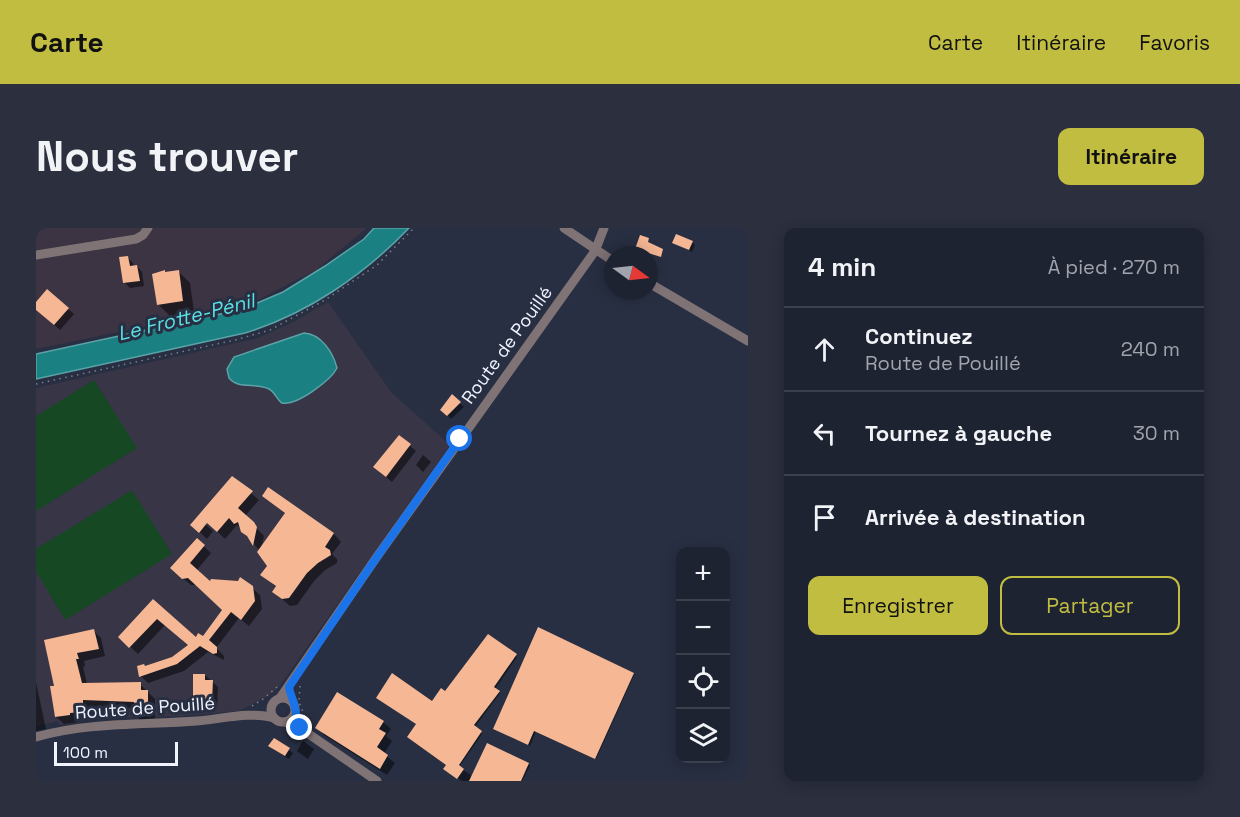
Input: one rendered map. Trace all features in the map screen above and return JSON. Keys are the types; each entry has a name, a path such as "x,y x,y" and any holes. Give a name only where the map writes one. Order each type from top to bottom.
{"street":[{"path":"36,255 136,239 148,228"},
{"path":"564,228 604,256"},
{"name":"Route de Pouillé","path":"258,714 276,702 596,251 604,228"},
{"path":"658,288 748,341"},
{"path":"286,685 295,707 295,715 304,726 377,781"},
{"path":"291,700 276,702 272,712 274,718 304,726"},
{"name":"Route de Pouillé","path":"36,737 82,728 222,719 258,714 274,718"},
{"path":"285,722 295,715"}],"path":[{"path":"36,384 235,340 270,330 325,300 377,266 414,228"},
{"path":"304,679 299,687 299,702 304,726"},
{"path":"249,708 286,685"}],"shaded area":[{"path":"36,228 367,228 316,270 246,306 36,349"},
{"path":"374,228 409,228 354,277 312,304 268,325 245,333 36,379 36,354 243,309 283,292 364,239"},
{"path":"328,302 391,392 450,445 279,687 268,696 239,711 181,716 90,719 59,725 58,721 36,727 36,388 258,338"},
{"path":"304,333 321,340 333,356 337,368 321,385 304,396 288,403 282,403 269,389 238,384 229,378 227,369 234,357"},
{"path":"94,380 137,448 36,511 36,416"},
{"path":"132,490 172,554 65,620 36,571 36,549"}],"building":[{"path":"676,234 693,241 689,250 672,243"},
{"path":"640,235 649,238 648,242 657,246 636,246"},
{"path":"658,247 663,249 661,257 658,256"},
{"path":"128,256 130,266 137,265 140,281 123,283 119,257"},
{"path":"165,270 165,272 179,270 183,301 157,305 152,274"},
{"path":"47,289 69,308 54,325 36,310 36,302"},
{"path":"452,394 461,402 447,416 440,410"},
{"path":"399,435 411,444 386,477 373,467"},
{"path":"232,476 253,491 238,508 257,527 253,546 247,536 241,532 238,522 234,524 229,518 217,532 207,523 199,533 190,525"},
{"path":"268,487 334,533 325,547 330,550 331,555 307,573 289,598 282,599 272,592 276,586 260,575 267,566 257,552 285,513 262,496"},
{"path":"197,538 205,545 190,563 210,581 211,579 238,581 240,577 253,586 255,601 241,620 231,612 209,640 217,647 217,653 213,654 200,646 177,664 139,677 137,666 144,664 145,666 172,657 188,645 157,619 129,648 118,637 153,599 196,637 198,633 203,636 222,610 188,578 182,579 170,568"},
{"path":"538,627 634,673 595,759 534,731 528,745 493,729"},
{"path":"94,629 99,649 77,653 79,659 76,659 82,683 141,682 141,690 148,690 148,716 135,716 134,702 83,700 83,712 55,717 50,686 54,686 44,640"},
{"path":"488,634 517,654 494,687 500,691 474,725 482,731 459,765 464,769 457,779 443,769 446,765 407,737 416,724 376,698 392,673 432,701 441,688 445,691"},
{"path":"193,674 205,674 205,680 213,680 212,702 205,702 205,706 193,706"},
{"path":"337,692 384,721 379,729 386,733 377,747 388,755 380,769 315,728"},
{"path":"274,738 290,748 285,756 268,746"},
{"path":"487,743 529,763 521,781 469,781"}],"route":[{"path":"300,728 289,687 460,439"}],"water label":[{"name":"Le Frotte-Pénil","path":"186,317"}]}
